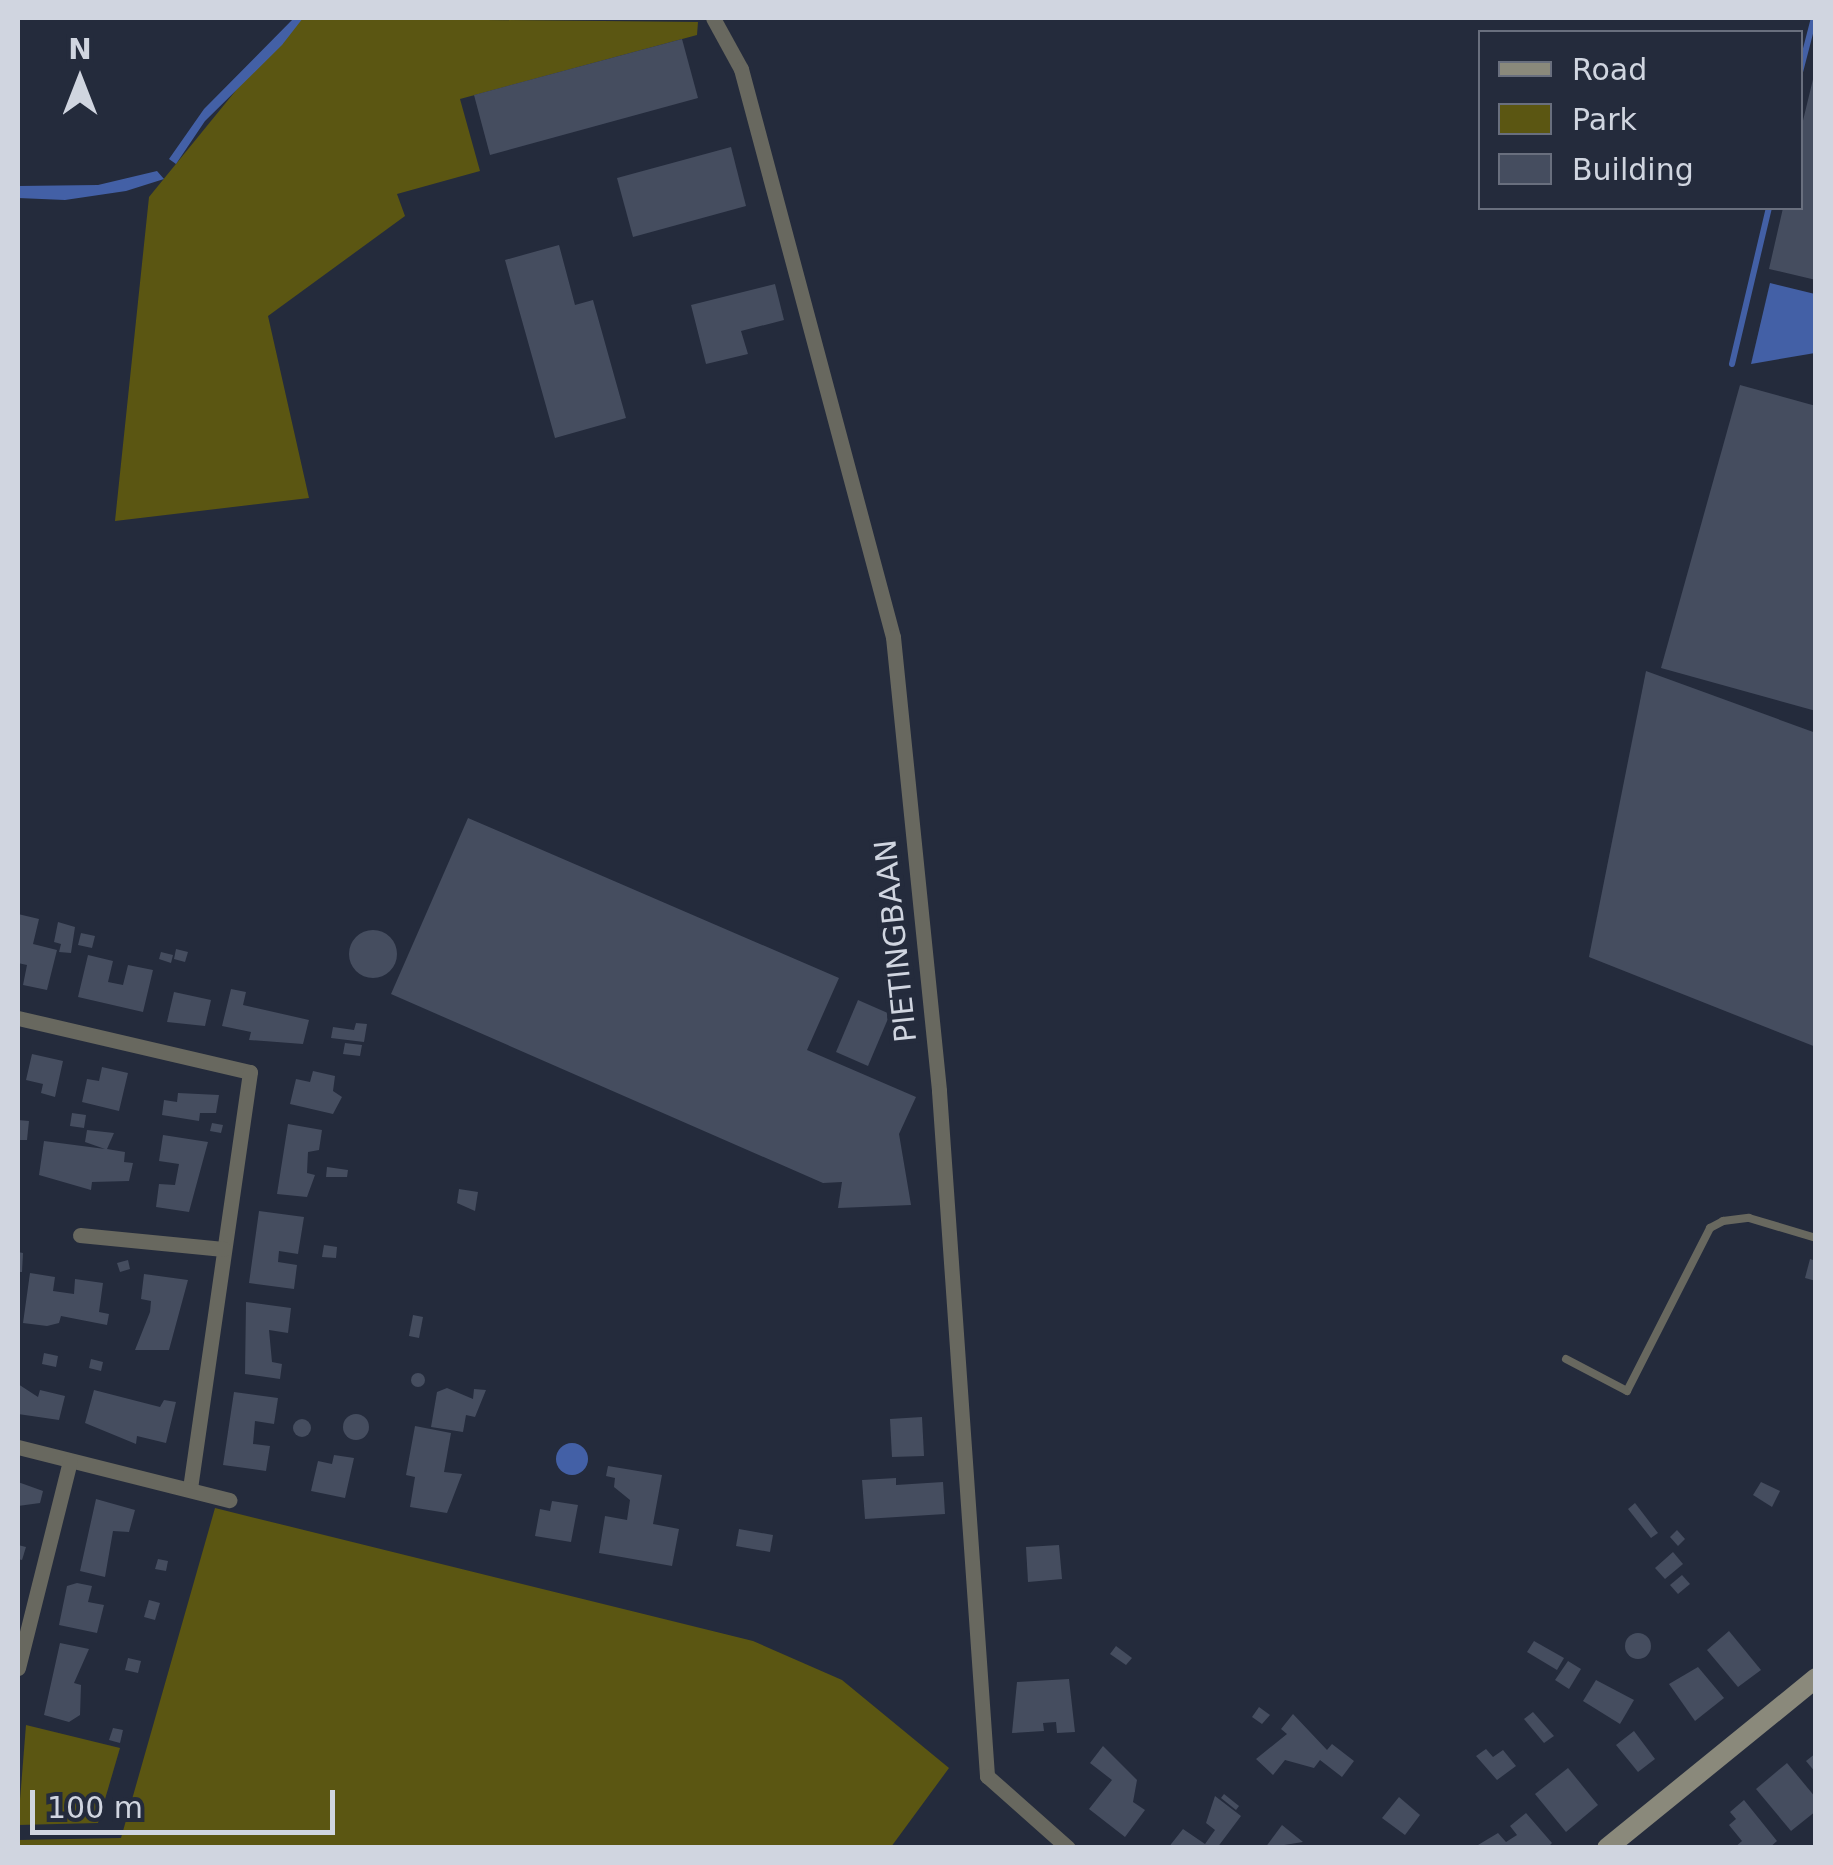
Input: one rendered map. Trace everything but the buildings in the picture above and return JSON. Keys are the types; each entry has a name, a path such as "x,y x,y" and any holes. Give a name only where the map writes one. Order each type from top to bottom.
{"street":[{"name":"PIETINGBAAN","path":"713,18 741,69 892,637 939,1091 987,1776 1068,1848"},
{"path":"18,1018 250,1072 190,1490"},
{"path":"80,1234 223,1249"},
{"path":"18,1447 229,1500"},
{"path":"18,1668 70,1461"},
{"path":"1608,1848 1816,1678"}],"lane":[{"path":"1566,1360 1627,1391 1710,1228 1723,1221 1749,1218 1816,1238"}],"green space":[{"path":"295,18 698,22 697,35 460,99 480,171 397,194 405,216 268,316 309,498 115,521 149,197"},
{"path":"215,1508 753,1641 842,1680 949,1768 891,1847 18,1847 18,1840 121,1838"},
{"path":"26,1725 120,1748 98,1823 18,1825"}],"water":[{"path":"294,18 303,18 282,45 205,121 176,164 169,159 204,109"},
{"path":"157,171 164,179 126,191 65,200 18,198 18,186 98,185"},
{"path":"1770,283 1815,294 1815,353 1751,364"},
{"path":"572,1443 583,1448 588,1459 583,1470 572,1475 561,1470 556,1459 561,1448"}],"waterway":[{"path":"1803,60 1814,18"},
{"path":"1732,364 1769,210"}]}
